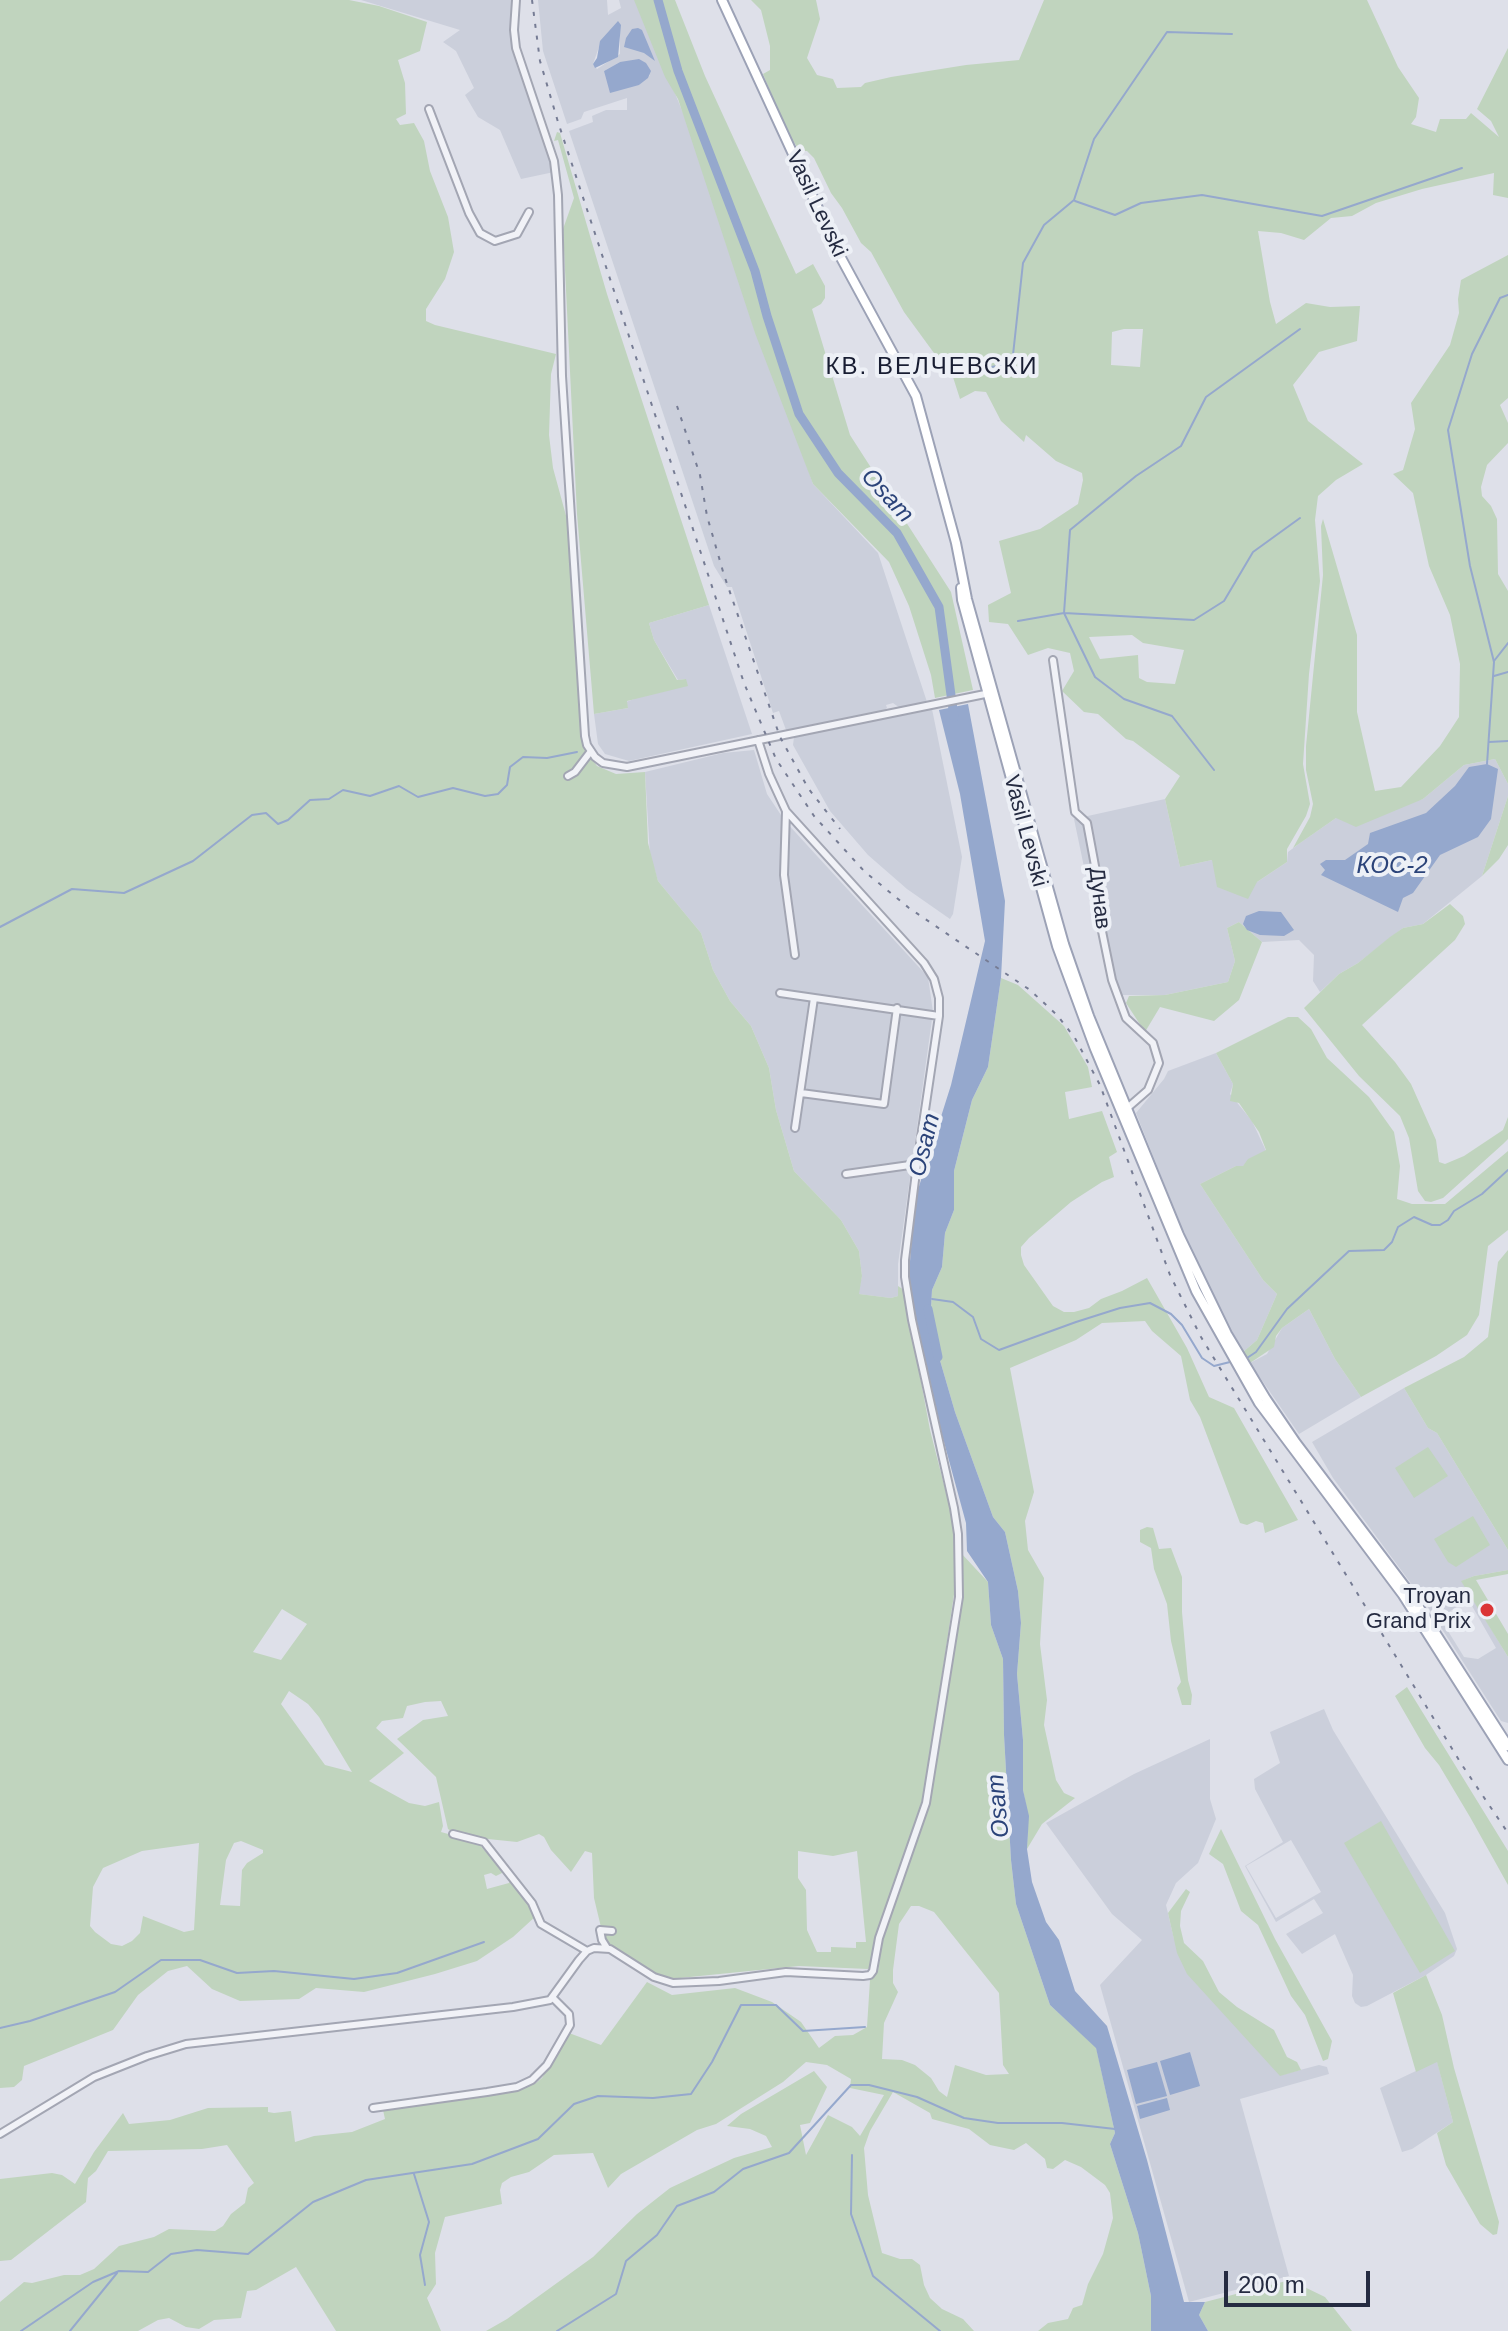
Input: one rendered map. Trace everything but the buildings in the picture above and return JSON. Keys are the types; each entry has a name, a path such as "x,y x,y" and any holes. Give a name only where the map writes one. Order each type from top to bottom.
{"main road":[{"name":"Vasil Levski","path":"722,0 840,256 916,396 956,543 962,600 1064,944 1124,1110"},
{"path":"1124,1110 1191,1262 1240,1356 1296,1443 1409,1592 1492,1720 1501,1729 1508,1760"},
{"path":"1124,1110 1196,1291 1239,1370 1290,1447 1501,1729 1508,1746"}],"street":[{"path":"516,0 516,48 554,161 558,195 562,376 585,736 591,751 603,763 627,767 992,693"},
{"path":"429,109 469,213 480,233 495,241 517,234 529,212"},
{"name":"Дунав","path":"1053,660 1075,812 1087,823 1098,882 1096,902 1112,980 1126,1018 1153,1043 1159,1063 1148,1090 1124,1110"},
{"path":"612,1931 600,1930 607,1948 654,1977 673,1983 719,1981 786,1972 870,1975 883,1925 926,1803 959,1597 956,1521 905,1277 917,1164 939,1016 934,979 924,963 786,811 758,740"},
{"path":"568,776 575,772 591,751"},
{"path":"786,811 784,875 795,955"},
{"path":"780,993 939,1016"},
{"path":"795,1128 814,998"},
{"path":"801,1093 884,1104 897,1008"},
{"path":"846,1174 917,1164"},
{"path":"453,1834 484,1842 532,1903 541,1924 587,1951 607,1948"},
{"path":"0,2134 94,2077 186,2044 513,2007 553,1998 587,1951"},
{"path":"373,2108 499,2090 532,2080 547,2065 570,2025 569,2014 553,1998"}],"shaded area":[{"path":"361,0 514,0 511,28 521,76 547,143 554,172 521,179 500,130 478,117 465,95 474,88 456,51 443,42 460,30"},
{"path":"538,0 607,0 608,15 621,8 619,0 637,0 703,162 813,484 878,553 927,702 900,708 893,703 886,705 883,711 786,730 779,711 773,713 732,587 727,587 714,566 569,131 593,122 592,116 606,110 627,110 627,98 584,112 581,119 567,124 543,51","holes":["620,34 620,54 597,69 593,64 600,44","620,62 650,75 639,85 604,71"]},
{"path":"709,605 752,734 629,761 605,754 598,744 594,714 628,708 626,702 686,679 678,680 654,640 649,623"},
{"path":"932,709 962,857 950,919 907,889 868,855 830,811 793,745 794,737 807,733"},
{"path":"754,750 767,794 785,821 928,977 933,1012 898,1264 898,1296 891,1298 858,1294 862,1276 859,1251 841,1220 794,1171 776,1110 769,1068 751,1026 730,1001 713,970 701,933 658,881 650,855 645,772 723,753"},
{"path":"1495,759 1508,784 1508,796 1482,876 1423,924 1403,928 1339,974 1320,992 1313,981 1314,955 1299,940 1262,942 1239,922 1227,928 1235,961 1228,982 1165,995 1114,995 1103,958 1074,819 1165,799 1180,867 1212,860 1257,882 1287,862 1288,852 1336,818 1423,799 1464,765"},
{"path":"1216,1053 1233,1084 1230,1094 1252,1121 1266,1151 1243,1166 1236,1166 1200,1184 1263,1280 1277,1294 1257,1340 1243,1352 1182,1229 1136,1113 1168,1071"},
{"path":"1309,1309 1335,1359 1361,1397 1299,1434 1250,1363 1267,1354 1282,1328"},
{"path":"1404,1388 1428,1428 1437,1433 1508,1550 1508,1570 1462,1581 1508,1657 1508,1723 1501,1721 1424,1601 1333,1478 1312,1442","holes":["1458,1606 1472,1606 1496,1648 1478,1659 1464,1657 1440,1618"]},
{"path":"1324,1709 1333,1730 1445,1913 1457,1949 1454,1956 1426,1975 1367,2006 1361,2007 1355,2003 1352,1996 1353,1975 1335,1934 1302,1954 1286,1934 1323,1913 1314,1899 1276,1922 1245,1866 1283,1842 1255,1789 1254,1779 1280,1763 1270,1732","holes":["1291,1840 1321,1892 1276,1918 1246,1866"]},
{"path":"1210,1739 1210,1799 1216,1819 1198,1863 1176,1883 1166,1905 1174,1939 1281,2075 1319,2065 1327,2067 1329,2074 1240,2099 1289,2276 1189,2302 1100,1985 1142,1940 1112,1914 1046,1823 1134,1774"},
{"path":"1437,2061 1453,2122 1412,2149 1402,2152 1380,2088"}],"green space":[{"path":"0,0 349,0 427,22 420,51 398,60 405,83 406,114 396,119 400,125 414,123 424,141 430,171 448,217 454,252 445,279 426,309 426,321 556,354 551,374 549,435 553,468 571,534 589,755 597,766 616,774 645,772 648,843 658,881 701,933 713,970 730,1001 751,1026 769,1068 776,1110 794,1171 841,1220 859,1251 862,1276 859,1294 891,1298 898,1296 898,1286 904,1290 930,1430 954,1524 955,1588 925,1789 879,1925 872,1966 868,1969 799,1966 670,1979 605,1944 594,1898 592,1853 585,1851 571,1872 539,1834 517,1842 488,1839 483,1842 459,1836 448,1829 436,1777 397,1739 423,1720 448,1716 441,1701 407,1706 403,1718 382,1721 376,1728 404,1753 369,1781 409,1803 425,1806 439,1802 441,1832 477,1842 504,1872 496,1876 491,1873 484,1875 487,1889 509,1883 510,1880 515,1882 536,1916 513,1937 477,1961 364,1992 316,1988 299,1999 240,2001 212,1989 187,1966 168,1971 138,1995 113,2030 24,2066 22,2080 14,2087 0,2088","holes":["282,1609 307,1624 281,1660 253,1652","289,1691 308,1704 352,1772 325,1765 281,1704","241,1841 263,1850 263,1853 242,1870 240,1906 220,1905 226,1860 234,1843","199,1843 194,1930 184,1932 143,1916 140,1933 132,1941 122,1946 111,1944 90,1926 93,1887 103,1868 142,1851","798,1851 833,1856 857,1851 866,1942 856,1942 856,1948 831,1947 831,1952 817,1952 807,1930 806,1890 798,1878"]},
{"path":"634,0 675,0 705,76 796,274 813,264 825,286 825,298 812,309 850,435 951,592 973,690 935,698 931,675 909,606 889,562 813,484 755,333 678,99 665,77"},
{"path":"751,0 816,0 820,19 807,58 817,75 833,79 837,88 861,87 865,83 891,77 966,65 1019,60 1044,0 1367,0 1398,67 1419,98 1416,117 1411,124 1436,132 1440,119 1466,119 1471,113 1499,137 1491,121 1477,109 1508,48 1508,198 1493,195 1494,173 1422,189 1376,203 1352,216 1331,218 1304,240 1281,233 1258,231 1276,324 1306,303 1330,307 1360,306 1357,341 1319,352 1293,385 1308,421 1363,464 1336,480 1318,496 1315,520 1320,581 1303,764 1310,804 1287,849 1287,862 1257,882 1248,899 1217,887 1212,860 1180,867 1165,799 1180,776 1126,739 1098,714 1084,712 1062,691 1074,671 1070,653 1048,648 1028,655 1008,624 989,622 988,605 1011,593 999,541 1040,529 1078,504 1082,473 1056,461 1026,435 1024,442 1001,421 986,392 975,391 960,399 952,374 904,312 871,252 861,243 831,193 814,158 807,151 799,151 783,122 763,74 770,70 770,46 761,10","holes":["1143,329 1140,367 1111,365 1112,332","1132,635 1143,643 1184,650 1175,684 1147,682 1139,678 1138,655 1100,659 1089,637"]},
{"path":"557,132 560,133 607,294 709,605 649,623 654,640 677,680 686,679 688,686 627,701 628,708 594,714 577,514 563,229 574,198 558,140 554,141"},
{"path":"1508,255 1508,398 1500,405 1508,423 1508,443 1487,465 1481,487 1482,496 1497,519 1498,574 1508,591 1508,784 1495,759 1464,765 1423,799 1356,827 1336,818 1293,848 1310,817 1313,804 1306,770 1306,746 1323,575 1323,519 1357,635 1357,712 1375,791 1401,787 1440,746 1459,717 1460,664 1450,615 1429,566 1413,493 1393,474 1403,470 1415,429 1411,403 1450,345 1459,313 1461,280"},
{"path":"1508,796 1508,845 1482,876"},
{"path":"1450,904 1463,916 1465,924 1455,940 1362,1025 1411,1084 1436,1140 1439,1162 1445,1164 1464,1156 1503,1130 1508,1117 1508,1139 1443,1198 1431,1202 1425,1201 1418,1191 1409,1138 1400,1116 1359,1076 1304,1008 1339,974 1390,937 1403,928 1423,924"},
{"path":"1239,922 1262,942 1239,1000 1214,1021 1160,1007 1145,1032 1126,1003 1129,996 1165,995 1228,982 1235,961 1227,928"},
{"path":"1001,978 1018,985 1064,1026 1088,1067 1092,1087 1065,1092 1069,1119 1102,1111 1117,1152 1109,1157 1114,1177 1071,1202 1021,1247 1024,1265 1053,1306 1064,1312 1089,1308 1101,1299 1147,1278 1187,1348 1209,1397 1234,1408 1298,1520 1265,1533 1263,1523 1240,1523 1200,1417 1190,1400 1181,1356 1145,1321 1102,1323 1076,1340 1010,1368 1034,1492 1025,1521 1028,1550 1044,1578 1040,1644 1047,1700 1044,1725 1056,1780 1064,1793 1075,1798 1042,1824 1027,1849 1028,1816 1023,1790 1023,1740 1017,1674 1021,1623 1018,1591 1005,1532 993,1517 955,1412 930,1326 932,1290 942,1267 945,1233 954,1210 954,1171 972,1100 988,1067"},
{"path":"1288,1017 1298,1017 1311,1029 1327,1058 1369,1097 1394,1132 1400,1166 1397,1199 1412,1204 1445,1204 1508,1151 1508,1230 1488,1246 1479,1315 1467,1335 1436,1356 1361,1397 1335,1359 1309,1309 1282,1328 1276,1336 1274,1347 1250,1363 1243,1352 1257,1340 1277,1294 1263,1280 1200,1184 1236,1166 1243,1166 1248,1159 1266,1150 1259,1132 1239,1103 1230,1101 1233,1084 1216,1053"},
{"path":"1508,1250 1508,1550 1437,1433 1428,1428 1404,1388 1464,1357 1488,1337 1498,1262"},
{"path":"1428,1447 1448,1476 1414,1498 1395,1468"},
{"path":"1473,1516 1490,1545 1456,1567 1448,1562 1434,1539"},
{"path":"1153,1528 1159,1549 1171,1548 1182,1577 1182,1612 1191,1705 1182,1705 1177,1688 1181,1682 1171,1641 1167,1604 1154,1569 1151,1548 1140,1542 1140,1530"},
{"path":"961,1553 988,1582 991,1625 1003,1659 1004,1735 1016,1904 1050,2005 1096,2047 1115,2133 1110,2144 1138,2233 1151,2296 1151,2331 1038,2331 1048,2323 1068,2319 1073,2308 1082,2305 1088,2284 1103,2254 1113,2218 1110,2193 1105,2185 1081,2167 1065,2160 1053,2169 1047,2168 1045,2159 1026,2143 1014,2150 990,2145 969,2129 932,2119 930,2113 893,2092 870,2131 864,2148 868,2195 882,2253 912,2259 920,2265 930,2298 942,2309 963,2319 974,2331 486,2331 593,2257 637,2214 670,2188 734,2158 772,2147 766,2136 750,2129 727,2126 741,2114 814,2071 827,2087 810,2123 800,2125 806,2155 828,2115 852,2127 860,2136 884,2095 850,2088 851,2079 827,2065 806,2062 783,2082 716,2124 697,2130 621,2174 608,2188 593,2153 554,2155 529,2172 502,2183 502,2204 445,2217 435,2253 436,2284 427,2298 441,2331 336,2331 296,2267 256,2290 247,2291 241,2318 214,2320 199,2329 186,2327 169,2318 158,2320 138,2331 0,2331 0,2302 24,2282 80,2275 94,2269 119,2246 154,2237 169,2229 215,2231 245,2203 248,2188 254,2183 227,2145 202,2149 108,2151 88,2178 86,2202 11,2260 0,2261 0,2179 52,2173 62,2175 75,2184 123,2113 129,2124 170,2120 208,2108 268,2107 268,2112 291,2111 295,2142 314,2136 352,2132 385,2119 383,2110 536,2083 569,2033 601,2045 647,1982 672,1995 735,1988 772,2002 801,2022 819,2048 835,2036 853,2035 867,2027 870,1980 878,1971 883,1935 926,1802 957,1611","holes":["911,1906 934,1912 999,1993 1003,2065 1009,2074 986,2075 955,2065 947,2097 915,2065 902,2060 882,2059 884,2023 898,1992 893,1983 893,1970 899,1924"]},
{"name":"Troyan Grand Prix","path":"1508,1570 1508,1574 1476,1580 1508,1634 1508,1657 1461,1581"},
{"path":"1407,1687 1508,1851 1508,1885 1395,1696"},
{"path":"1381,1821 1455,1951 1420,1973 1344,1843"},
{"path":"1221,1829 1275,1939 1332,2041 1328,2059 1323,2061 1305,2015 1291,1996 1258,1925 1241,1911 1223,1864 1209,1854"},
{"path":"1186,1889 1190,1892 1181,1911 1180,1926 1184,1943 1203,1961 1219,1992 1274,2030 1287,2057 1297,2062 1301,2070 1280,2076 1187,1974 1177,1953 1168,1913"},
{"path":"1426,1975 1442,2015 1454,2068 1499,2222 1497,2234 1493,2235 1480,2224 1446,2165 1437,2133 1453,2122 1437,2062 1416,2072 1393,1993"},
{"path":"1290,2280 1325,2297 1352,2331 1208,2331 1199,2315 1205,2302"}],"water":[{"path":"618,21 621,25 618,57 595,68 593,64 600,41"},
{"path":"632,29 642,30 655,61 644,53 624,47"},
{"path":"639,59 651,71 648,78 639,85 610,93 604,71 620,62"},
{"path":"968,704 1005,901 1001,978 988,1067 972,1100 954,1171 954,1210 945,1233 942,1267 932,1290 930,1326 955,1412 993,1517 1005,1532 1018,1591 1021,1623 1017,1674 1023,1740 1023,1790 1029,1816 1027,1849 1032,1882 1046,1922 1059,1940 1075,1991 1107,2026 1147,2160 1184,2302 1205,2302 1199,2315 1208,2331 1151,2331 1151,2296 1138,2233 1110,2144 1115,2133 1096,2048 1050,2005 1016,1904 1004,1735 1003,1659 991,1625 988,1582 967,1551 966,1523 929,1387 908,1286 915,1199 951,1085 985,941 960,794 939,710"},
{"name":"КОС-2","path":"1487,764 1498,769 1491,819 1478,837 1440,855 1413,893 1403,898 1398,912 1321,875 1325,870 1320,864 1326,860 1345,860 1368,844 1370,833 1426,813 1455,786 1469,767"},
{"path":"1259,911 1281,912 1294,930 1284,936 1260,935 1247,930 1243,924 1246,916"},
{"path":"1190,2052 1200,2086 1170,2095 1160,2061"},
{"path":"1157,2062 1167,2096 1136,2104 1127,2070"},
{"path":"1167,2098 1170,2110 1140,2119 1137,2106"}],"waterway":[{"name":"Osam","path":"658,0 678,71 755,271 799,414 838,473 897,533 939,607 954,717"},
{"path":"977,369 1012,364 1023,263 1044,225 1074,200 1094,139 1167,32 1232,34"},
{"path":"1075,201 1115,215 1141,203 1202,195 1322,216 1462,168"},
{"path":"1487,764 1494,662 1470,566 1448,430 1472,354 1500,298 1508,295"},
{"path":"1018,621 1064,613 1070,530 1136,476 1181,446 1206,397 1300,329"},
{"path":"1214,770 1172,716 1124,699 1095,677 1064,613 1194,620 1224,601 1253,552 1300,518"},
{"path":"1494,661 1508,643"},
{"path":"1494,676 1508,672"},
{"path":"1489,742 1508,741"},
{"path":"0,927 72,889 124,893 193,861 252,815 266,813 278,824 288,820 310,800 329,799 343,790 370,796 399,786 418,797 453,788 485,796 498,794 507,785 510,767 523,757 547,758 577,752"},
{"path":"1247,1358 1256,1352 1287,1309 1349,1251 1384,1250 1392,1242 1398,1227 1414,1217 1440,1225 1508,1170"},
{"path":"932,1299 953,1302 973,1317 981,1339 999,1350 1120,1308 1150,1303 1171,1314 1182,1325 1202,1358 1214,1366 1230,1362"},
{"name":"Osam","path":"928,1309 938,1357"},
{"path":"0,2028 115,1992 161,1960 200,1960 237,1973 274,1971 354,1979 397,1973 484,1942"},
{"path":"21,2331 93,2282 119,2271 148,2272 171,2254 197,2250 248,2254 313,2202 366,2180 472,2164 538,2139 574,2104 598,2096 653,2098 691,2094 712,2062 741,2005 776,2005 803,2031 865,2027"},
{"path":"557,2331 616,2294 626,2261 657,2235 677,2206 714,2192 743,2169 789,2153 851,2085 869,2085 917,2097 964,2118 998,2123 1062,2123 1115,2129"},
{"path":"852,2155 851,2214 873,2276 940,2331"},
{"path":"414,2174 429,2222 420,2255 425,2285"},
{"path":"70,2331 117,2273"}],"railway":[{"path":"532,0 540,61 558,122 744,683 776,759 814,816 864,871 909,908 1030,990 1057,1015 1075,1038 1100,1085 1170,1275 1201,1337 1462,1765 1508,1833"},
{"path":"677,406 700,475 707,516 724,575 780,737 808,788 840,829"}],"place":[{"name":"Troyan Grand Prix","path":"1487,1610"}],"district":[{"name":"КВ. ВЕЛЧЕВСКИ","path":"932,367"}]}
